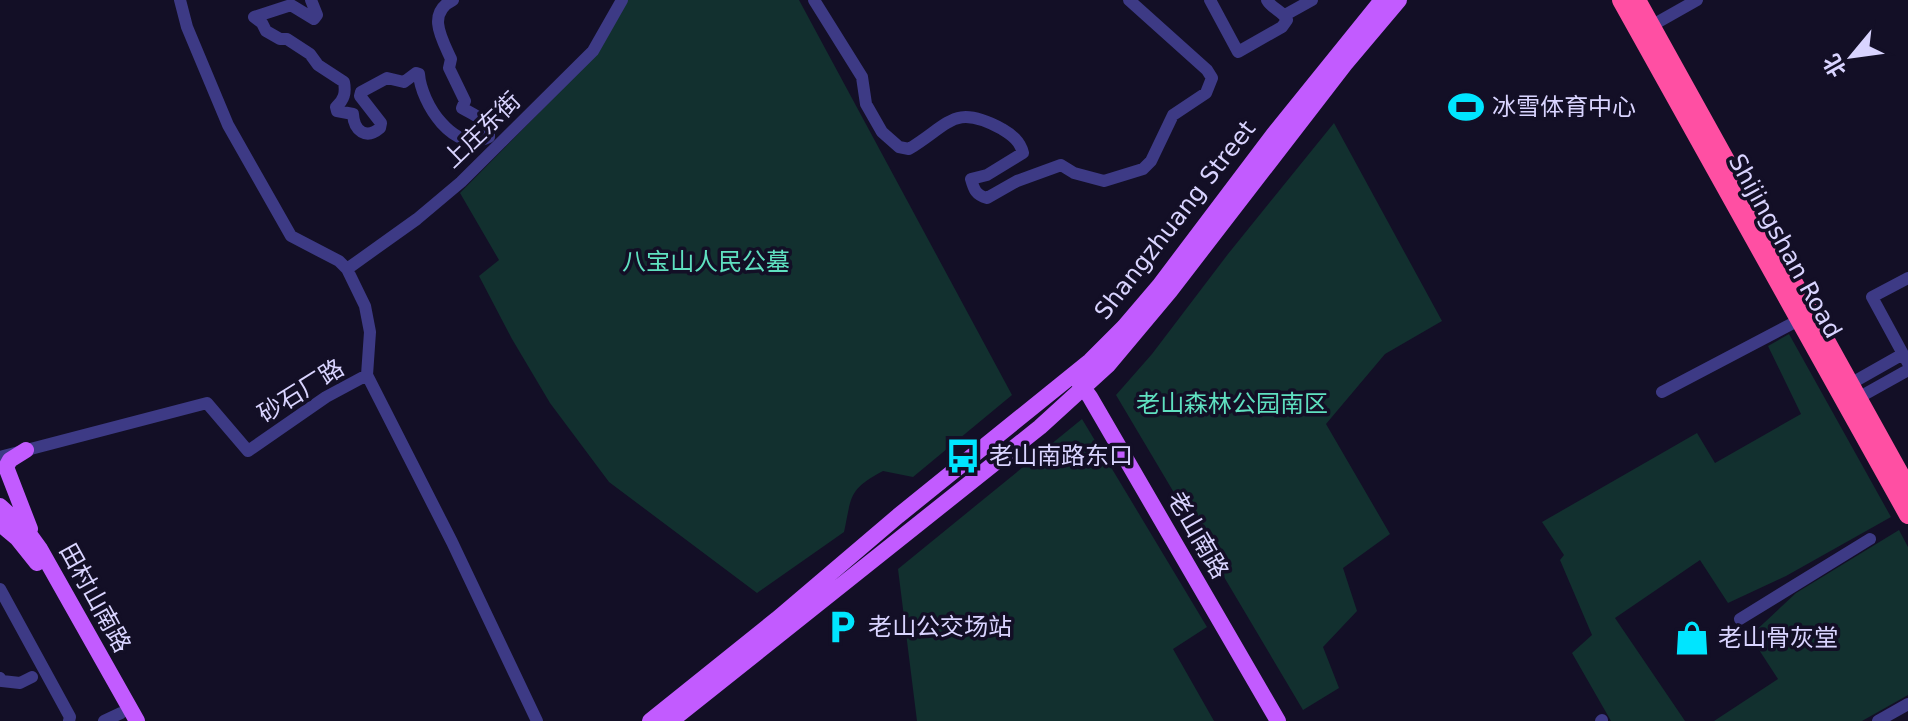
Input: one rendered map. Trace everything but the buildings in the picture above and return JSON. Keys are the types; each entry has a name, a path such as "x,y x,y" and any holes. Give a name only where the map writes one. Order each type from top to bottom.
{"highway":[{"name":"Shijingshan Road","path":"1621,0 1799,320 1906,499"},
{"name":"Shijingshan Road","path":"1637,0 1854,391 1906,499"}],"main road":[{"name":"Shangzhuang Street","path":"671,721 1040,427 1159,286 1273,135 1382,0"},
{"name":"Shangzhuang Street","path":"650,721 1079,382 1108,365 1399,0"},
{"name":"老山南路","path":"1079,382 1278,721"},
{"path":"26,450 10,460 6,467 40,549"},
{"name":"田村山南路","path":"0,506 27,531 40,549 137,721"},
{"name":"田村山南路","path":"0,524 17,538 36,561 123,717"}],"street":[{"path":"180,0 187,27 228,125 291,236 339,261 347,269 365,306 370,332 367,375"},
{"path":"311,0 317,15 314,19 291,5 254,17 266,31 280,39 287,39 310,54 318,65 344,82 345,91 336,107 337,111 353,114 359,131 365,135 371,134 380,128 381,123 360,96 361,92 387,78 404,82 416,73 419,74 421,93 454,135 465,140 484,140 489,137 486,125 480,117 462,108 465,101 449,68 451,59 439,33 438,14 443,5 453,0"},
{"name":"上庄东街","path":"347,269 417,219 461,182 593,51 622,0"},
{"path":"814,0 862,77 866,104 889,140 899,147 909,149 960,117 970,115 996,126 1017,140 1023,153 987,175 971,179 975,191 987,198 1017,181 1061,165 1074,173 1104,181 1143,169 1158,149 1173,115 1206,93 1212,78 1207,70 1129,0"},
{"path":"1210,0 1238,52 1282,27 1287,20 1287,9"},
{"path":"1267,0 1274,10 1312,0"},
{"path":"1651,26 1697,0"},
{"path":"1854,391 1906,358 1872,297 1908,278"},
{"path":"1662,392 1799,320"},
{"path":"1854,391 1908,370"},
{"name":"砂石厂路","path":"0,457 207,403 248,451 326,397 367,375 452,542 537,721"},
{"path":"1740,619 1870,539"},
{"path":"0,589 70,717 69,721"},
{"path":"0,678 2,681 20,683 32,677"},
{"path":"1878,721 1908,704"},
{"path":"104,721 123,717"}],"green space":[{"name":"八宝山人民公墓","path":"626,0 799,0 1012,395 913,477 883,471 863,483 853,495 844,532 757,593 609,482 550,403 479,276 499,260 460,193 593,58"},
{"name":"老山森林公园南区","path":"1334,123 1442,321 1385,354 1326,424 1390,534 1343,568 1357,611 1323,647 1339,688 1303,710 1116,395 1152,354"},
{"path":"1789,334 1891,517 1786,576 1728,603 1700,560 1615,618 1685,721 1611,721 1572,653 1592,635 1560,560 1564,555 1542,522 1697,433 1715,463 1801,414 1768,346"},
{"path":"1082,419 1207,627 1173,649 1214,721 917,721 898,569"},
{"path":"1899,530 1908,547 1908,695 1862,721 1714,721 1778,679 1750,636 1796,593"}],"place":[{"name":"冰雪体育中心","path":"1466,107"},
{"name":"老山南路东口","path":"963,456"},
{"name":"老山公交场站","path":"842,627"},
{"name":"老山骨灰堂","path":"1692,638"}]}
